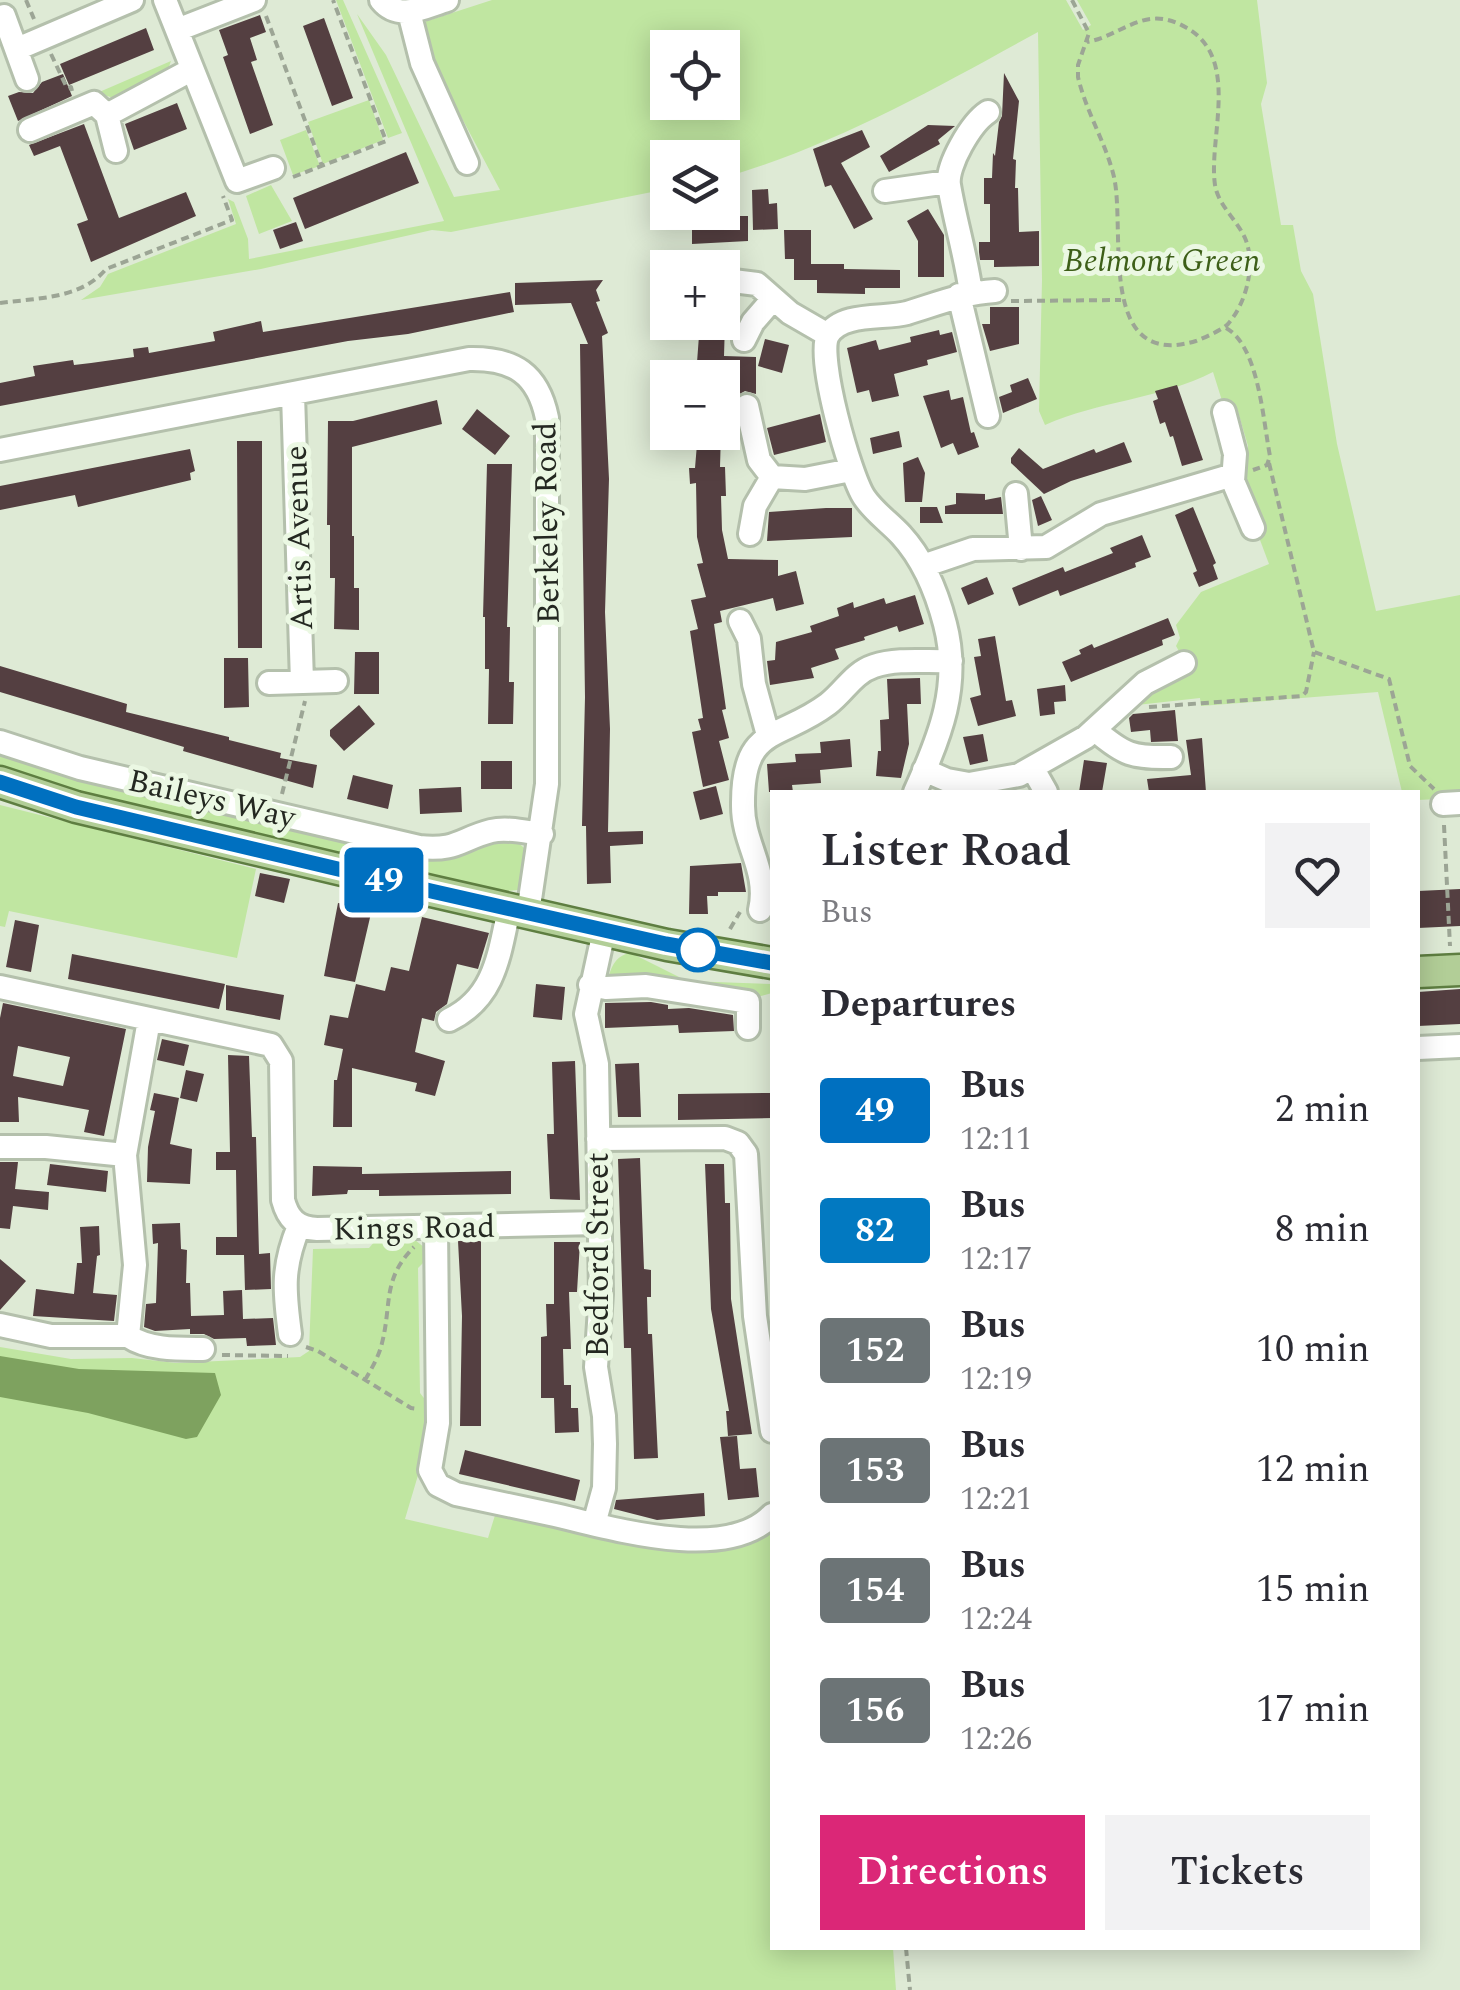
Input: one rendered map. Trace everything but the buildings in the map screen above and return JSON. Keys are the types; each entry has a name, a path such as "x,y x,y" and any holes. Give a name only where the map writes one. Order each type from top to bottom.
{"main road":[{"path":"0,782 76,807 519,911 770,963"},
{"path":"1420,972 1455,970"}],"street":[{"path":"17,49 132,0"},
{"path":"165,0 237,181 273,168"},
{"path":"381,0 388,8 409,12 447,0"},
{"path":"177,30 260,8"},
{"path":"409,12 418,52 467,163"},
{"path":"4,16 28,78"},
{"path":"30,130 100,109 192,70"},
{"path":"100,109 116,151"},
{"path":"988,112 966,133 952,171 965,294 988,416"},
{"path":"885,190 920,187 952,171"},
{"path":"740,283 758,284 790,313 828,335"},
{"path":"916,790 947,710 950,661 944,621 923,566 908,542 867,500 850,470 826,368 828,335 842,324 860,318 902,314 965,294 995,291"},
{"path":"744,340 753,322 773,299"},
{"name":"Berkeley Road","path":"0,450 481,359 516,368 540,391 547,418 547,784 542,834 494,978 466,1012 449,1020"},
{"name":"Artis Avenue","path":"293,394 302,682"},
{"path":"747,406 758,460 772,477 805,479 850,470"},
{"path":"1224,412 1234,445 1233,475 1252,528"},
{"path":"923,566 972,549 1040,548 1059,542 1101,514 1233,475"},
{"path":"750,534 754,506 772,477"},
{"path":"1016,494 1021,549"},
{"path":"740,621 749,639 754,684 768,735"},
{"path":"758,913 762,881 744,823 743,790 752,757 768,735 826,705 860,671 872,666 950,661"},
{"path":"924,770 969,784 992,782 1034,769 1152,678 1184,663"},
{"path":"269,683 336,680"},
{"path":"1108,715 1116,748 1142,758 1172,757"},
{"name":"Baileys Way","path":"0,742 80,768 439,849 499,830 542,834"},
{"path":"1034,769 1045,790"},
{"name":"Bedford Street","path":"594,1524 604,1488 605,1466 604,1416 596,1367 601,1294 597,1064 586,1014 604,930"},
{"path":"590,985 646,986 748,1002 748,1028"},
{"name":"Kings Road","path":"0,987 263,1041 279,1053 282,1200 286,1213 299,1226 317,1229 598,1223"},
{"path":"128,1336 135,1265 125,1156 149,1020"},
{"path":"1420,1048 1460,1046"},
{"path":"598,1139 725,1138 738,1143 746,1154 755,1316 770,1417"},
{"path":"0,1147 46,1147 125,1156"},
{"path":"298,1340 284,1286 288,1254 299,1226"},
{"path":"436,1227 438,1410 430,1470 438,1485 456,1494 647,1537 700,1538 750,1529 770,1516"},
{"path":"0,1325 51,1336 128,1336 138,1343 172,1349 203,1348"}],"path":[{"path":"273,168 288,178 386,141 333,0"},
{"path":"1072,0 1088,27 1078,77 1113,174 1123,300 1137,330 1158,344 1184,344 1226,328 1247,284 1249,253 1245,238 1216,189 1218,96 1208,51 1198,35 1186,26 1162,19 1132,23 1087,42"},
{"path":"260,8 322,166"},
{"path":"0,303 81,290 94,284 106,269 232,220 221,192 237,181"},
{"path":"995,291 1007,301 1123,300"},
{"path":"1108,715 1179,703 1300,696 1306,692 1314,652 1269,463 1254,372 1239,339 1226,328"},
{"path":"1233,475 1269,463"},
{"path":"1314,652 1389,679 1410,766 1452,803 1455,970"},
{"path":"278,814 306,698 302,682"},
{"path":"365,1380 381,1349 394,1271 436,1227"},
{"path":"298,1340 411,1408 438,1410"},
{"path":"906,1950 910,1990"}],"green space":[{"path":"336,0 343,0 402,133 388,138"},
{"name":"Belmont Green","path":"492,0 1066,0 1083,30 1091,25 1077,0 1257,0 1267,83 1261,104 1281,225 1293,225 1301,271 1313,294 1337,444 1376,611 1460,595 1460,798 1420,800 1420,790 1402,790 1378,692 1201,706 1200,698 1137,705 1139,694 1192,674 1176,646 1180,638 1176,625 1201,592 1269,564 1257,532 1266,527 1245,478 1248,446 1236,405 1224,407 1213,372 1045,425 1039,411 1042,280 1038,32 845,132 740,173 740,140 650,140 650,192 451,232 432,230 261,269 81,300 100,287 108,274 236,224 228,199 234,202 248,239 249,259 444,221 357,14 386,55 454,197 500,190 447,90 421,23"},
{"path":"171,61 167,72 117,99 97,93"},
{"path":"369,100 383,140 323,164 308,122"},
{"path":"306,130 320,166 293,175 280,140"},
{"path":"271,185 292,221 259,234 246,196"},
{"path":"0,748 445,856 491,841 512,841 530,856 525,882 518,890 499,892 63,789 0,765"},
{"path":"0,805 256,869 237,958 9,911 5,927 0,926"},
{"path":"631,953 687,981 770,984 770,994 757,997 607,984 611,969"},
{"path":"376,1240 415,1240 425,1248 425,1261 418,1268 420,1393 427,1402 427,1445 405,1519 488,1538 496,1512 741,1541 770,1532 770,1950 893,1950 896,1990 0,1990 0,1347 71,1359 132,1358 176,1363 300,1357 309,1351 313,1249 369,1248"}],"shaded area":[{"path":"0,1356 79,1369 215,1373 221,1395 197,1437 186,1439 88,1413 0,1397"}],"bus line":[{"name":"49","path":"0,782 76,807 431,891 666,944 770,963"}]}
